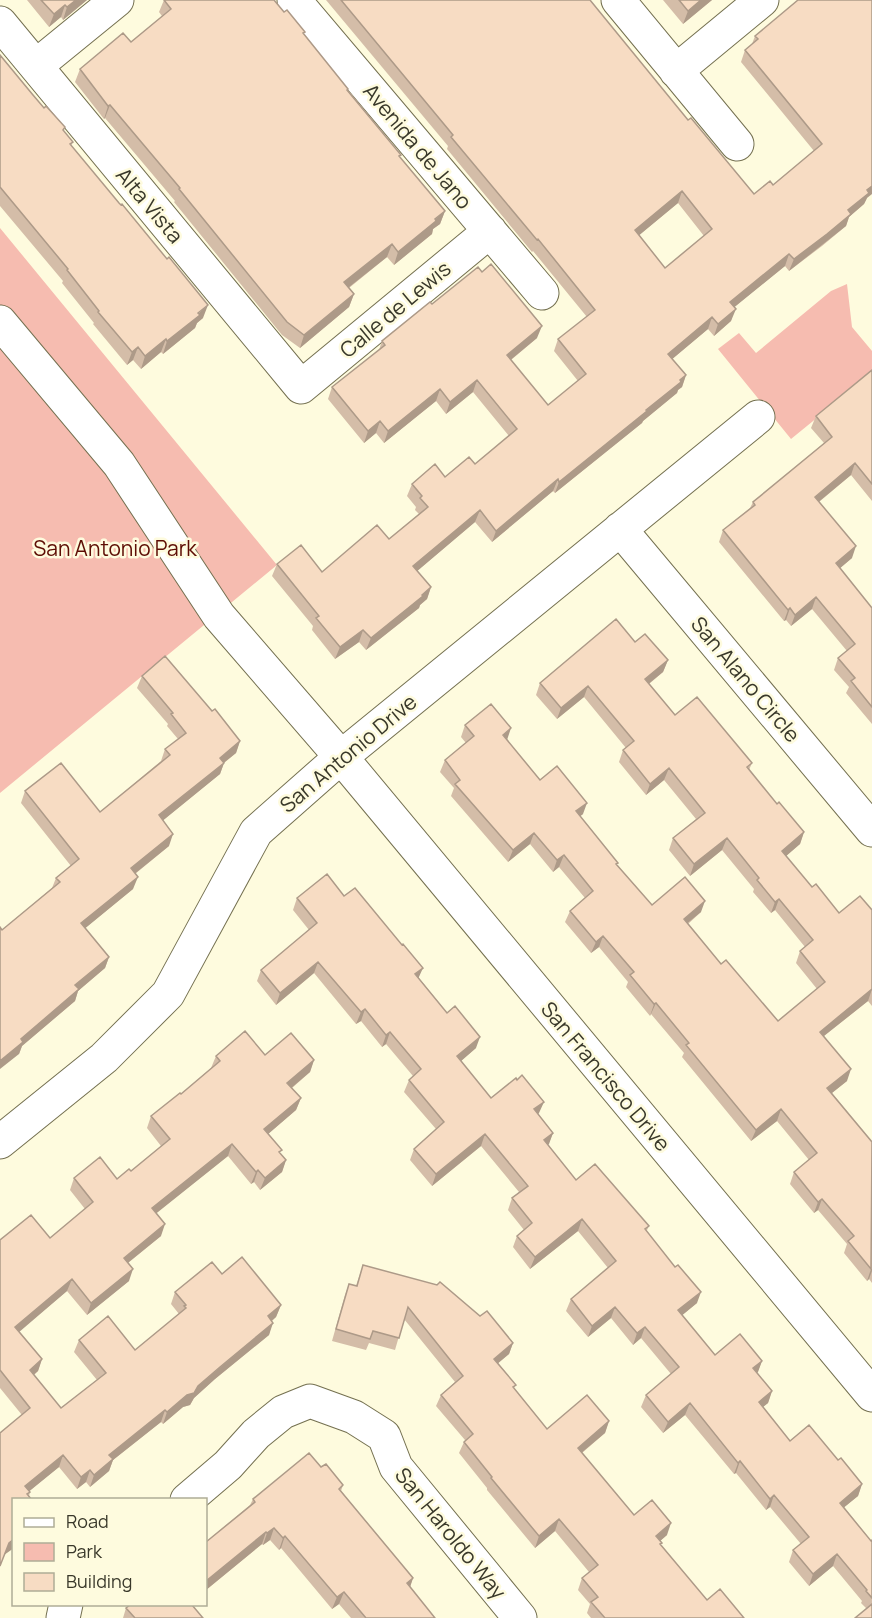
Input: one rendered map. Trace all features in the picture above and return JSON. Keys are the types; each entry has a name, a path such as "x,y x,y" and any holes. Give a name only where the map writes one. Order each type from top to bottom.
{"street":[{"path":"36,66 117,0"},
{"name":"Avenida de Jano","path":"294,0 542,293"},
{"path":"618,0 737,144"},
{"path":"676,71 762,0"},
{"name":"Alta Vista","path":"0,23 301,387"},
{"name":"Calle de Lewis","path":"301,387 490,231"},
{"name":"San Francisco Drive","path":"0,321 118,464 219,616 340,757 872,1395"},
{"name":"San Antonio Drive","path":"0,1142 104,1058 168,994 256,832 340,757 758,417"},
{"name":"San Alano Circle","path":"620,529 872,830"},
{"name":"San Haroldo Way","path":"189,1498 228,1465 256,1434 283,1412 310,1401 354,1417 384,1436 396,1467 520,1618"}],"green space":[{"name":"San Antonio Park","path":"0,228 277,565 0,793"},
{"path":"847,284 852,327 872,351 872,373 791,439 718,349 739,333 756,353 831,291"}],"building":[{"path":"41,0 76,0 54,14"},
{"path":"164,0 274,0 284,12 287,10 305,32 303,33 347,90 445,211 398,252 392,244 344,282 354,294 304,335 287,322 180,188 110,105 108,106 80,69 123,33 131,42 171,9"},
{"path":"341,0 590,0 688,120 691,118 754,194 770,181 773,185 822,144 745,50 758,39 755,36 798,0 872,0 872,186 867,190 869,193 848,210 851,214 827,234 794,259 789,254 730,302 736,309 718,324 712,317 668,354 686,375 680,380 681,382 496,531 480,510 413,566 431,587 423,596 371,638 363,630 340,647 316,618 319,616 277,564 301,545 322,572 377,525 389,539 428,507 412,484 435,464 445,477 469,457 475,464 517,429 477,380 450,402 440,389 388,431 380,421 368,431 332,387 385,345 382,341 430,302 432,304 478,267 482,272 491,264 542,326 507,355 548,405 586,374 558,339 595,310 451,137 453,135","holes":["682,191 712,229 665,268 635,230"]},
{"path":"679,0 701,0 688,11"},
{"path":"0,55 44,108 46,106 65,127 63,130 73,142 70,144 208,305 198,313 200,315 145,356 138,347 132,352 98,312 68,269 0,187"},
{"path":"872,370 872,484 855,463 815,497 856,546 836,563 872,608 872,707 851,681 855,678 838,658 855,644 816,597 795,615 790,608 788,610 723,530 755,505 753,502 832,437 816,416"},
{"path":"616,619 635,642 645,634 668,660 645,679 675,715 697,697 752,763 747,767 777,804 779,802 804,832 782,851 812,887 816,884 839,913 860,896 872,910 872,989 820,1032 851,1069 827,1088 872,1142 871,1269 848,1241 854,1236 822,1199 818,1202 794,1172 817,1153 781,1109 756,1130 686,1045 689,1043 630,975 634,972 603,936 596,942 570,911 593,891 564,855 557,860 534,833 513,850 455,784 460,780 445,760 474,736 465,725 491,704 511,728 503,735 540,780 557,766 587,803 576,811 618,863 616,864 652,905 685,877 705,901 684,919 721,964 726,960 778,1021 825,982 800,951 813,940 779,899 775,902 727,838 694,864 673,838 705,813 669,768 650,784 623,750 634,741 588,686 561,708 540,683"},
{"path":"165,656 212,711 215,709 240,741 220,758 224,763 159,815 173,834 131,868 138,877 81,923 109,957 75,985 79,989 21,1039 23,1042 0,1061 0,927 2,930 60,882 56,878 79,859 25,791 61,763 100,812 170,755 165,749 186,733 171,714 173,713 142,676"},
{"path":"327,874 344,896 355,888 423,968 415,974 447,1013 455,1006 480,1037 457,1056 491,1098 522,1075 544,1102 534,1109 553,1133 544,1140 576,1180 595,1164 649,1226 645,1229 675,1267 678,1265 701,1292 678,1310 715,1355 740,1334 762,1361 753,1368 772,1391 759,1402 790,1441 809,1425 838,1460 841,1458 862,1484 840,1503 872,1540 872,1598 837,1554 813,1574 793,1550 809,1537 774,1495 770,1499 740,1461 738,1463 690,1403 668,1422 646,1395 679,1367 645,1327 637,1333 615,1307 592,1326 571,1299 616,1261 582,1219 535,1257 517,1236 532,1223 512,1198 528,1186 485,1134 436,1174 414,1149 444,1122 409,1080 421,1069 390,1032 386,1035 365,1009 361,1012 318,962 280,993 261,970 317,923 297,898"},
{"path":"245,1031 265,1055 291,1033 314,1060 287,1083 301,1098 264,1129 282,1150 279,1152 286,1160 265,1178 258,1170 256,1172 232,1144 152,1208 165,1224 124,1258 133,1269 91,1303 72,1279 15,1327 42,1359 30,1370 61,1408 106,1373 79,1340 108,1316 135,1350 186,1308 175,1292 212,1262 222,1274 242,1257 281,1305 268,1316 273,1323 198,1386 194,1393 187,1395 167,1412 165,1410 109,1455 113,1459 94,1475 90,1470 81,1477 63,1455 25,1486 30,1492 27,1494 30,1498 12,1498 12,1541 0,1566 0,1433 30,1408 0,1370 0,1240 31,1215 50,1238 93,1202 74,1178 100,1157 117,1179 129,1169 131,1171 170,1139 151,1116 220,1061 216,1056"},
{"path":"363,1265 437,1285 440,1282 480,1316 487,1311 513,1343 494,1359 516,1385 513,1387 547,1429 587,1395 609,1421 578,1448 634,1515 652,1500 671,1523 656,1536 662,1543 660,1544 707,1600 720,1589 744,1618 605,1618 591,1602 598,1597 582,1578 598,1565 559,1519 539,1536 464,1442 473,1434 441,1395 463,1376 408,1307 399,1338 373,1331 370,1339 336,1329 349,1284 357,1286"},
{"path":"309,1453 321,1467 326,1464 343,1485 339,1489 413,1578 407,1583 435,1618 366,1618 344,1592 337,1597 285,1536 283,1538 274,1528 207,1580 207,1541 255,1502 253,1499"},
{"path":"872,1604 872,1618 855,1618"},
{"path":"129,1606 193,1606 203,1618 135,1618 126,1608"}]}
